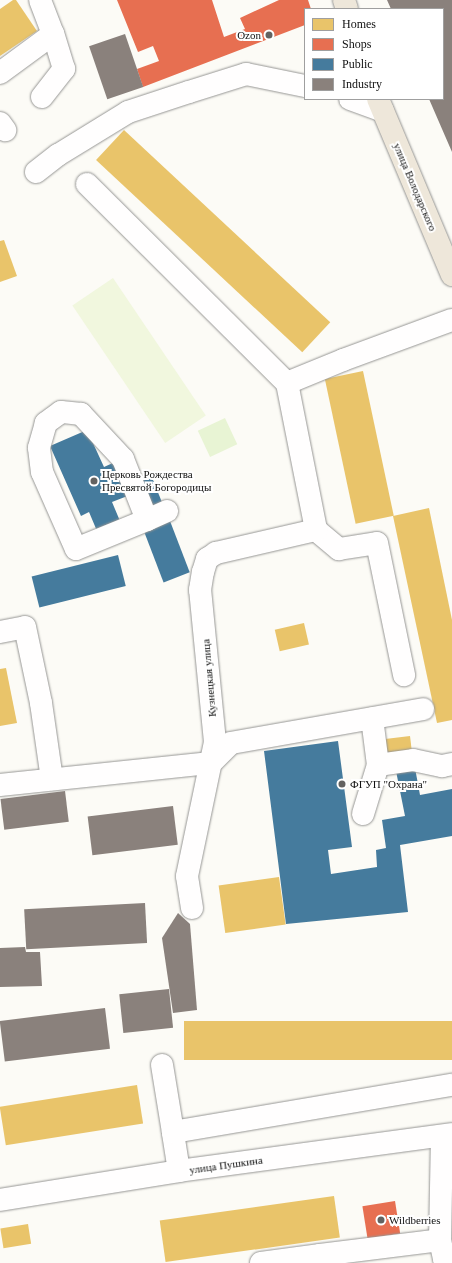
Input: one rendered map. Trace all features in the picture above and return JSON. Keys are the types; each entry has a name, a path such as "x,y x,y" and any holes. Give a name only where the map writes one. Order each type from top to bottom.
{"main road":[{"name":"улица Володарского","path":"381,105 452,275"}],"street":[{"path":"40,0 64,69 42,97"},
{"path":"0,73 53,34"},
{"path":"36,172 58,155 128,112 189,92 246,74 304,86"},
{"path":"355,100 381,105"},
{"path":"87,184 287,383 316,530 339,549 377,543 404,675"},
{"path":"287,383 342,360 452,320"},
{"path":"148,520 123,460 81,414 61,412 46,423 39,448 42,472 76,549 148,520 167,511"},
{"name":"Кузнецкая улица","path":"192,908 187,876 215,742 200,590 207,559 216,553 316,530"},
{"path":"0,632 25,627 41,703 52,779"},
{"path":"0,785 211,763 231,743 423,709"},
{"path":"363,814 378,765 372,718"},
{"path":"378,765 413,760 442,766 452,764"},
{"path":"162,1065 179,1171"},
{"path":"173,1132 452,1085"},
{"path":"261,1263 446,1249 447,1135"},
{"name":"улица Пушкина","path":"0,1200 179,1171 447,1135"}],"green space":[{"path":"113,278 206,416 165,443 72,305"},
{"path":"225,418 237,444 210,457 198,431"}],"building: Homes":[{"path":"13,0 16,0 37,31 0,56 0,9"},
{"path":"124,130 330,322 302,352 96,160"},
{"path":"4,240 17,276 0,282 0,241"},
{"path":"363,371 394,516 356,524 325,379"},
{"path":"429,508 452,620 452,720 437,723 393,516"},
{"path":"304,623 309,644 280,651 275,630"},
{"path":"6,668 17,723 0,726 0,669"},
{"path":"410,736 412,752 387,755 385,739"},
{"path":"279,877 286,925 225,933 219,885"},
{"path":"184,1021 452,1021 452,1060 184,1060"},
{"path":"137,1085 143,1124 6,1145 0,1107"},
{"path":"334,1196 340,1238 166,1262 160,1220"},
{"path":"28,1224 31,1244 3,1248 0,1228"}],"building: Shops":[{"path":"117,0 212,0 224,37 245,29 240,18 279,0 308,0 311,8 304,8 304,25 143,87 137,69 159,61 153,46 138,52"},
{"name":"Wildberries","path":"395,1201 400,1234 368,1239 362,1206"}],"building: Public":[{"name":"Церковь Рождества Пресвятой Богородицы","path":"87,430 104,467 115,462 130,495 112,502 120,521 97,531 89,512 81,516 50,446"},
{"path":"151,475 162,502 146,508 135,481"},
{"path":"170,521 190,572 164,582 144,531"},
{"path":"118,555 126,586 39,608 32,577"},
{"path":"338,741 352,847 328,850 331,874 377,867 376,850 386,848 382,820 405,816 396,771 415,768 420,795 452,789 452,836 400,845 408,912 286,924 264,751"}],"building: Industry":[{"path":"387,0 452,0 452,152 429,100 444,100 444,8 391,8"},
{"path":"125,34 143,87 107,99 89,46"},
{"path":"65,791 69,822 4,830 0,799"},
{"path":"173,806 178,845 92,855 88,816"},
{"path":"145,903 147,943 26,949 24,909"},
{"path":"178,913 190,924 197,1010 173,1013 162,938"},
{"path":"25,947 26,952 40,952 42,986 0,987 0,948"},
{"path":"169,989 173,1028 123,1033 119,994"},
{"path":"105,1008 110,1049 5,1062 0,1021"}],"place":[{"name":"Ozon","path":"269,35"},
{"name":"Церковь Рождества Пресвятой Богородицы","path":"94,481"},
{"name":"ФГУП \"Охрана\"","path":"342,784"},
{"name":"Wildberries","path":"381,1220"}]}
